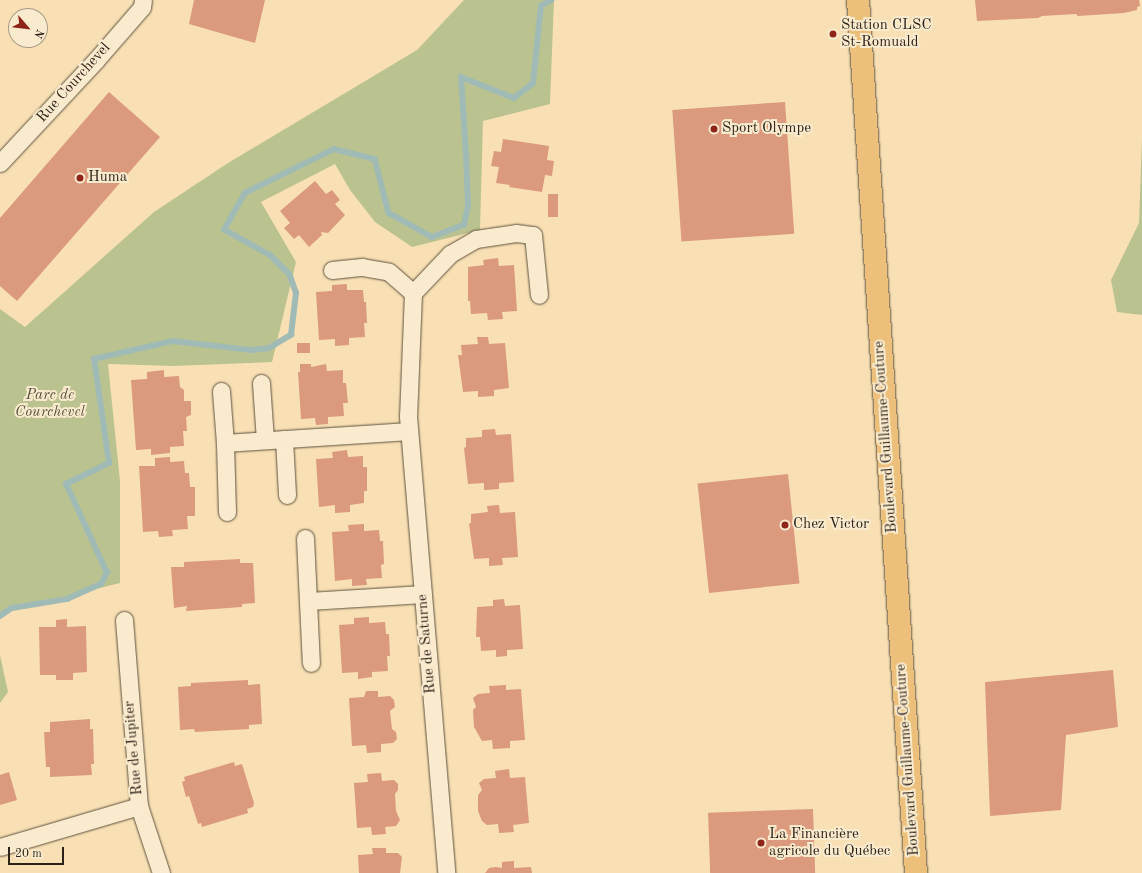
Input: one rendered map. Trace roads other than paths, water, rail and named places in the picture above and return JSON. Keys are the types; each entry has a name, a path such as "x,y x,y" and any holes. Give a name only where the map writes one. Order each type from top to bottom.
{"main road":[{"name":"Boulevard Guillaume-Couture","path":"858,0 916,873"}],"street":[{"name":"Rue Courchevel","path":"0,163 101,54 142,7 143,0"},
{"path":"332,270 362,267 389,272 412,293 450,254 476,239 516,234 533,235 539,295"},
{"name":"Rue de Saturne","path":"412,293 409,424 446,873"},
{"path":"261,383 266,440"},
{"path":"222,391 228,512"},
{"path":"225,443 284,439 409,424"},
{"path":"284,439 287,496"},
{"path":"305,538 311,663"},
{"path":"309,601 423,594"},
{"name":"Rue de Jupiter","path":"124,620 139,806 161,873"},
{"path":"0,847 139,806"}],"waterway":[{"path":"0,616 12,608 67,599 101,584 107,573 66,484 109,463 94,359 173,341 251,350 269,348 291,335 296,293 289,274 269,255 224,230 245,193 334,149 375,159 389,213 432,237 464,225 468,206 461,77 514,98 533,83 541,6 551,0"}],"place":[{"name":"Station CLSC St-Romuald","path":"833,34"},
{"name":"Sport Olympe","path":"714,129"},
{"name":"Huma","path":"80,178"},
{"name":"Chez Victor","path":"785,525"},
{"name":"La Financière agricole du Québec","path":"761,843"}],"park label":[{"name":"Parc de Courchevel","path":"50,404"}]}
